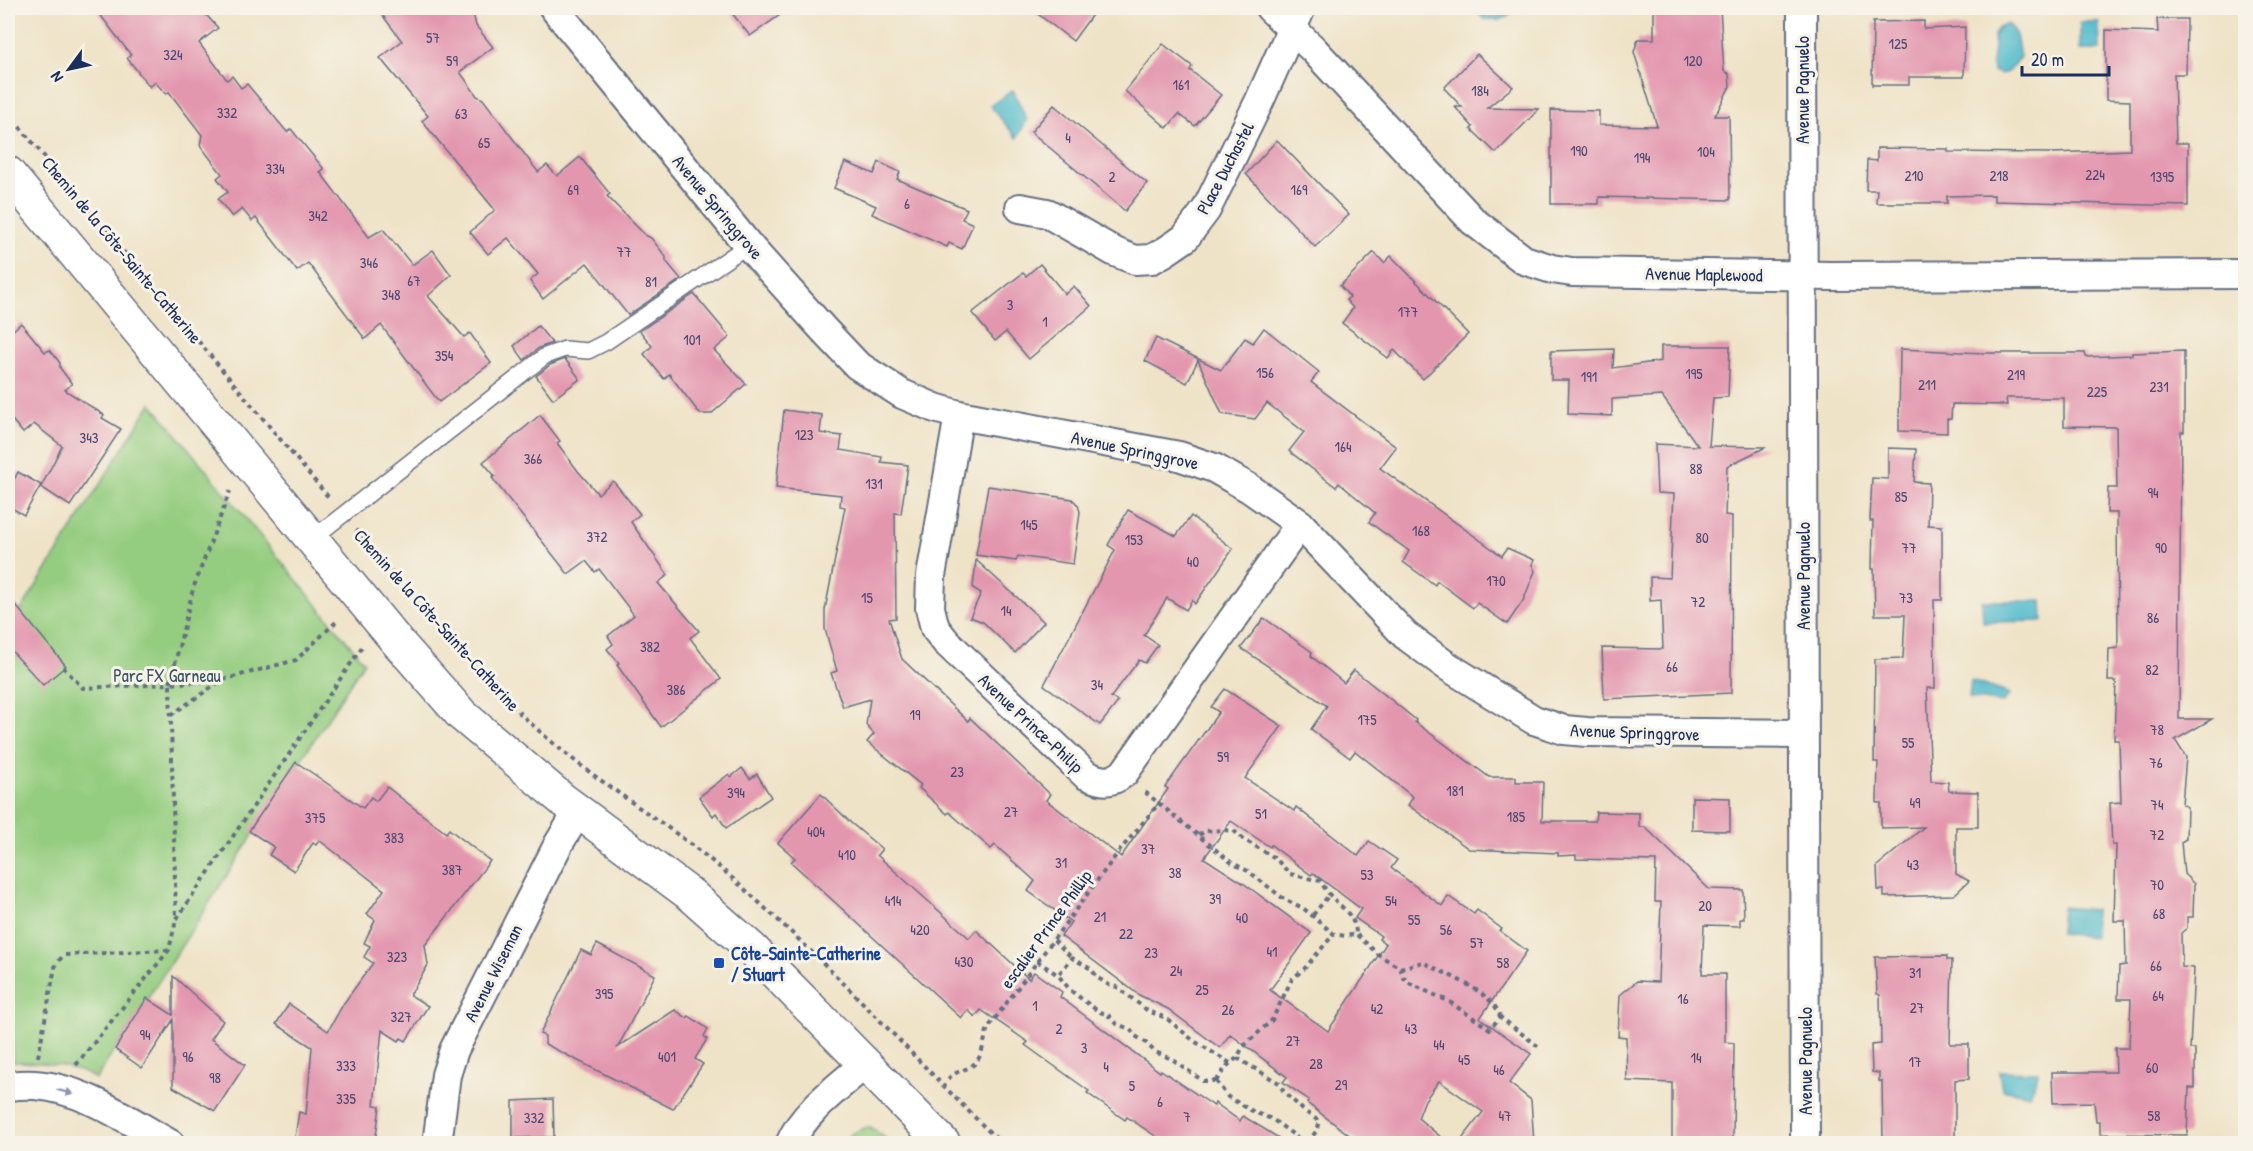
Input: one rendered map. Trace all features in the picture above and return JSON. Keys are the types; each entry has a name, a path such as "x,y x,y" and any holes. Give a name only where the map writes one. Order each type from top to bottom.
{"main road":[{"path":"8,173 394,638 462,715 521,767 691,895 752,948 944,1143"}],"street":[{"name":"Avenue Springgrove","path":"554,8 748,245 823,329 857,365 902,394 959,415 1179,456 1214,468 1249,488 1300,524 1405,635 1447,666 1534,720 1564,730 1587,732 1803,734"},
{"name":"Avenue Maplewood","path":"1270,8 1296,17 1473,221 1524,261 1552,269 1572,272 1803,276 2246,274"},
{"name":"Avenue Pagnuelo","path":"1802,8 1805,1143"},
{"name":"Place Duchastel","path":"1020,208 1047,213 1114,252 1135,260 1152,258 1185,238 1206,210 1260,102 1296,17"},
{"name":"Avenue Prince-Philip","path":"959,415 931,576 930,608 935,628 954,650 1086,775 1101,782 1114,780 1124,773 1300,524"},
{"name":"Avenue Wiseman","path":"437,1143 446,1075 454,1050 554,852 578,812"},
{"path":"790,1143 809,1116 865,1064"},
{"path":"8,1086 36,1085 75,1094 170,1143"}],"lane":[{"path":"312,539 545,356 565,349 588,351 606,342 748,245"}],"path":[{"name":"Chemin de la Côte-Sainte-Catherine","path":"8,113 343,514 485,679 554,744 599,780 705,855 760,903 1002,1143"},
{"path":"70,1073 169,950 176,920 170,684 193,589 230,491"},
{"path":"63,667 83,688 222,680 296,660 339,619"},
{"path":"176,920 362,647"},
{"path":"170,715 222,680"},
{"path":"1148,794 1232,863 1312,915 1334,934 1346,936 1356,934"},
{"name":"escalier Prince Phillip","path":"948,1079 952,1074 968,1068 979,1059 988,1028 1124,845 1160,802"},
{"path":"1198,836 1205,831 1233,830 1243,839 1275,858 1290,874 1320,881 1329,895 1350,916 1356,927 1356,934 1379,955 1400,968 1404,978 1411,984 1448,1001 1490,1029 1500,1017"},
{"path":"1312,915 1329,895"},
{"path":"1216,1081 1237,1058 1243,1047 1272,1020 1292,979 1304,969 1334,934"},
{"path":"1054,940 1072,958 1091,969 1098,978 1118,987 1148,1011 1167,1018 1194,1041 1230,1063"},
{"path":"36,1066 55,967 63,955 169,950"},
{"path":"1058,975 1072,958"},
{"path":"1037,961 1058,975 1070,990 1099,1012 1107,1014 1117,1024 1130,1029 1155,1052 1172,1059 1203,1081 1216,1081"},
{"path":"1400,968 1423,962 1456,978 1488,999 1498,1009 1500,1017 1539,1047"},
{"path":"1216,1081 1228,1097 1272,1119 1306,1143 1317,1130 1320,1122 1284,1092 1279,1083 1237,1058"}],"green space":[{"name":"Parc FX Garneau","path":"151,403 364,662 96,1079 76,1070 56,1065 13,1062 8,804 8,631"},
{"path":"867,1127 891,1143 841,1143 853,1133"}],"water":[{"path":"1478,8 1513,8 1509,16 1499,20 1484,19 1479,14"},
{"path":"2080,22 2099,22 2100,50 2080,50"},
{"path":"2009,25 2016,35 2020,57 2009,71 2002,74 1993,71 1992,62 1994,35 1999,27"},
{"path":"1013,90 1027,120 1017,138 990,106"},
{"path":"1982,601 2042,601 2043,621 1983,622"},
{"path":"1971,681 2010,694 2003,703 1969,698"},
{"path":"2062,907 2095,910 2094,937 2060,933"},
{"path":"1999,1071 2039,1072 2029,1095 2002,1089"}],"building":[{"path":"95,8 200,8 218,28 199,43 227,80 232,76 241,88 247,84 287,132 291,129 324,169 320,172 369,237 383,229 412,265 433,250 451,275 428,296 464,337 470,333 491,363 439,402 381,325 365,339 308,263 297,271 256,218 252,221 242,209 232,217 218,199 228,192 217,178 222,174 200,145 202,135 169,92 166,94 155,82 150,87 127,58 131,55"},
{"path":"377,8 472,8 476,26 493,47 460,72 477,96 483,99 538,172 547,165 557,176 580,157 610,194 607,196 645,235 651,238 681,279 628,315 587,263 543,299 530,281 538,274 508,238 488,254 470,232 495,210 422,121 428,116 380,58 402,41"},
{"path":"728,8 790,8 750,36"},
{"path":"1030,8 1097,8 1073,41"},
{"path":"1654,8 1720,8 1724,71 1729,74 1730,86 1715,116 1729,116 1730,200 1599,197 1599,204 1551,204 1551,110 1599,111 1599,125 1657,126 1634,52 1638,39 1654,39"},
{"path":"2157,19 2187,19 2186,74 2174,74 2176,143 2188,143 2188,206 1994,201 1994,195 1947,196 1947,203 1876,203 1877,190 1866,190 1867,160 1877,161 1877,148 1948,149 1948,152 2052,153 2130,150 2130,101 2106,100 2106,30 2158,32"},
{"path":"1924,21 1924,29 1965,27 1964,77 1909,77 1909,85 1872,85 1873,22"},
{"path":"1163,44 1192,66 1190,70 1221,95 1195,126 1179,114 1167,128 1125,91"},
{"path":"1477,54 1513,87 1487,108 1539,109 1496,153 1471,129 1473,127 1455,107 1462,107 1444,88"},
{"path":"1054,105 1147,183 1125,211 1031,132"},
{"path":"1277,140 1349,215 1315,247 1246,174"},
{"path":"845,162 874,174 879,162 900,172 897,179 967,209 962,219 973,224 962,249 949,243 947,247 872,214 876,206 834,188"},
{"path":"1374,252 1384,263 1391,256 1468,334 1423,379 1394,350 1388,358 1342,323 1353,308 1346,300 1350,297 1340,286"},
{"path":"1040,264 1065,294 1074,286 1091,306 1029,359 1006,332 995,341 972,313 1023,273 1026,276"},
{"path":"694,294 730,337 714,350 746,384 711,414 700,414 669,374 664,379 644,354 652,346 640,331"},
{"path":"21,323 45,352 50,350 60,363 60,368 72,384 65,390 104,415 102,418 121,429 70,506 41,487 62,446 34,424 23,433 8,415 8,335"},
{"path":"538,326 552,343 539,348 524,360 514,346"},
{"path":"1264,328 1319,372 1311,382 1396,447 1380,468 1502,556 1507,548 1534,560 1532,565 1535,571 1523,601 1507,624 1477,603 1473,608 1437,581 1435,585 1403,562 1409,551 1369,522 1375,513 1339,483 1336,487 1289,451 1304,432 1267,403 1255,419 1222,414 1198,360 1187,383 1145,361 1156,338 1221,370 1245,338 1253,343"},
{"path":"1661,346 1730,346 1728,397 1713,398 1709,446 1766,447 1727,466 1725,515 1732,516 1731,693 1604,699 1602,648 1663,649 1661,600 1650,601 1650,577 1670,578 1674,494 1657,493 1655,444 1698,446 1662,396 1612,399 1612,416 1568,414 1569,380 1551,380 1551,351 1614,349 1613,368 1661,361"},
{"path":"1900,349 1983,353 2085,353 2086,357 2184,351 2184,432 2181,432 2179,719 2212,719 2175,740 2186,757 2182,804 2187,807 2186,839 2181,842 2184,874 2194,884 2193,917 2187,917 2187,928 2181,933 2182,967 2194,968 2190,1049 2195,1049 2195,1088 2189,1088 2187,1135 2100,1134 2100,1121 2096,1121 2094,1102 2053,1103 2052,1072 2116,1072 2115,1048 2129,1048 2131,999 2118,999 2119,966 2126,965 2125,921 2114,921 2116,845 2112,845 2110,803 2121,802 2119,740 2114,740 2116,681 2108,681 2109,649 2118,648 2117,513 2107,513 2108,488 2117,488 2116,427 2064,426 2064,398 2006,398 2007,405 1952,404 1951,419 1947,419 1947,433 1899,431"},
{"path":"565,359 580,379 553,399 536,376 550,365"},
{"path":"784,410 822,415 820,433 842,436 840,450 882,457 881,462 908,465 901,514 895,513 896,618 889,619 902,659 968,721 970,718 1050,794 1046,800 1121,857 1168,789 1165,787 1219,712 1211,707 1225,689 1282,726 1245,778 1294,811 1296,807 1358,856 1369,841 1397,860 1391,868 1442,906 1448,896 1474,914 1477,910 1527,951 1480,1018 1531,1054 1509,1083 1531,1100 1534,1143 1459,1143 1483,1112 1439,1081 1425,1100 1418,1118 1448,1143 1360,1143 1307,1103 1309,1100 1283,1082 1287,1077 1230,1034 1220,1048 1168,1009 1139,995 1061,936 1071,922 1028,891 1035,881 995,845 991,849 949,812 947,814 919,788 921,785 867,742 874,734 866,725 870,699 843,707 831,673 837,671 825,629 825,610 845,507 840,506 841,495 776,488","holes":["1231,821 1270,847 1271,845 1311,875 1313,873 1361,909 1355,918 1381,936 1379,939 1386,944 1328,1031 1270,990 1311,933 1243,883 1204,858"]},
{"path":"540,415 560,441 557,443 598,494 613,481 640,514 631,522 668,575 658,583 699,631 690,638 721,679 661,727 617,665 619,663 607,649 613,644 608,636 634,615 599,569 595,572 586,561 568,574 492,478 495,476 483,462"},
{"path":"1888,448 1916,449 1914,482 1929,483 1928,525 1942,526 1942,600 1934,600 1935,688 1927,688 1931,781 1948,782 1949,791 1978,792 1978,827 1956,827 1956,874 1969,881 1954,895 1884,897 1884,890 1878,890 1877,866 1924,827 1881,828 1881,803 1877,803 1878,762 1874,762 1875,659 1903,658 1905,615 1875,615 1874,569 1872,569 1873,521 1870,521 1872,478 1888,479"},
{"path":"18,472 41,485 24,515 8,506 8,491"},
{"path":"988,486 1072,499 1078,505 1080,512 1073,564 1018,556 1016,561 976,555"},
{"path":"1128,510 1176,536 1191,516 1233,549 1195,604 1192,600 1186,610 1167,598 1144,635 1158,645 1145,663 1139,660 1111,697 1118,702 1100,725 1044,685 1115,550 1108,545"},
{"path":"976,560 1044,622 1015,653 983,622 970,617 981,593 973,588"},
{"path":"8,596 66,666 43,685 8,647"},
{"path":"1264,618 1312,652 1311,656 1344,683 1354,670 1416,720 1415,722 1489,777 1516,777 1516,782 1543,782 1542,821 1595,821 1596,812 1639,813 1639,827 1645,827 1709,889 1743,890 1744,919 1740,919 1740,926 1704,925 1702,974 1725,974 1725,1042 1734,1043 1733,1143 1672,1143 1672,1083 1627,1081 1626,1037 1618,1036 1620,995 1637,981 1658,982 1661,902 1655,902 1656,861 1576,859 1576,855 1558,856 1558,853 1469,849 1408,805 1413,797 1355,751 1350,758 1311,729 1327,706 1241,648"},
{"path":"296,762 363,808 371,797 376,801 387,787 446,833 449,829 490,861 425,945 428,965 410,995 428,1006 406,1041 401,1038 399,1041 382,1030 374,1105 380,1106 375,1143 294,1143 299,1112 306,1114 312,1047 276,1024 289,1004 328,1031 344,1003 373,963 364,957 370,946 364,943 375,920 367,914 384,890 319,840 316,845 313,843 294,871 269,855 274,847 249,831"},
{"path":"742,768 750,779 757,774 771,797 726,828 716,813 713,816 699,797 729,774 731,777"},
{"path":"821,794 882,849 877,855 969,938 976,930 1029,979 1034,972 1062,992 1060,997 1160,1072 1161,1070 1214,1106 1215,1103 1240,1121 1243,1116 1287,1143 1166,1143 1127,1117 1125,1120 1087,1093 1089,1091 1025,1045 1028,1042 981,1010 975,1017 968,1010 961,1018 791,862 795,858 778,843"},
{"path":"1692,797 1730,798 1730,831 1692,830"},
{"path":"597,944 655,975 618,1047 675,1010 708,1029 704,1036 707,1039 695,1059 703,1064 673,1109 545,1044 545,1036 540,1034 581,950 591,955"},
{"path":"1947,956 1947,960 1952,960 1950,1044 1969,1044 1969,1079 1955,1080 1955,1143 1883,1143 1882,1081 1879,1081 1879,1073 1872,1072 1871,1045 1881,1044 1880,995 1877,994 1875,957"},
{"path":"173,976 223,1021 211,1039 245,1065 215,1111 173,1087 173,1020 142,1068 115,1049 147,998 173,1015"},
{"path":"553,1099 554,1137 513,1138 513,1101"}],"place":[{"name":"Côte-Sainte-Catherine / Stuart","path":"719,963"}]}
